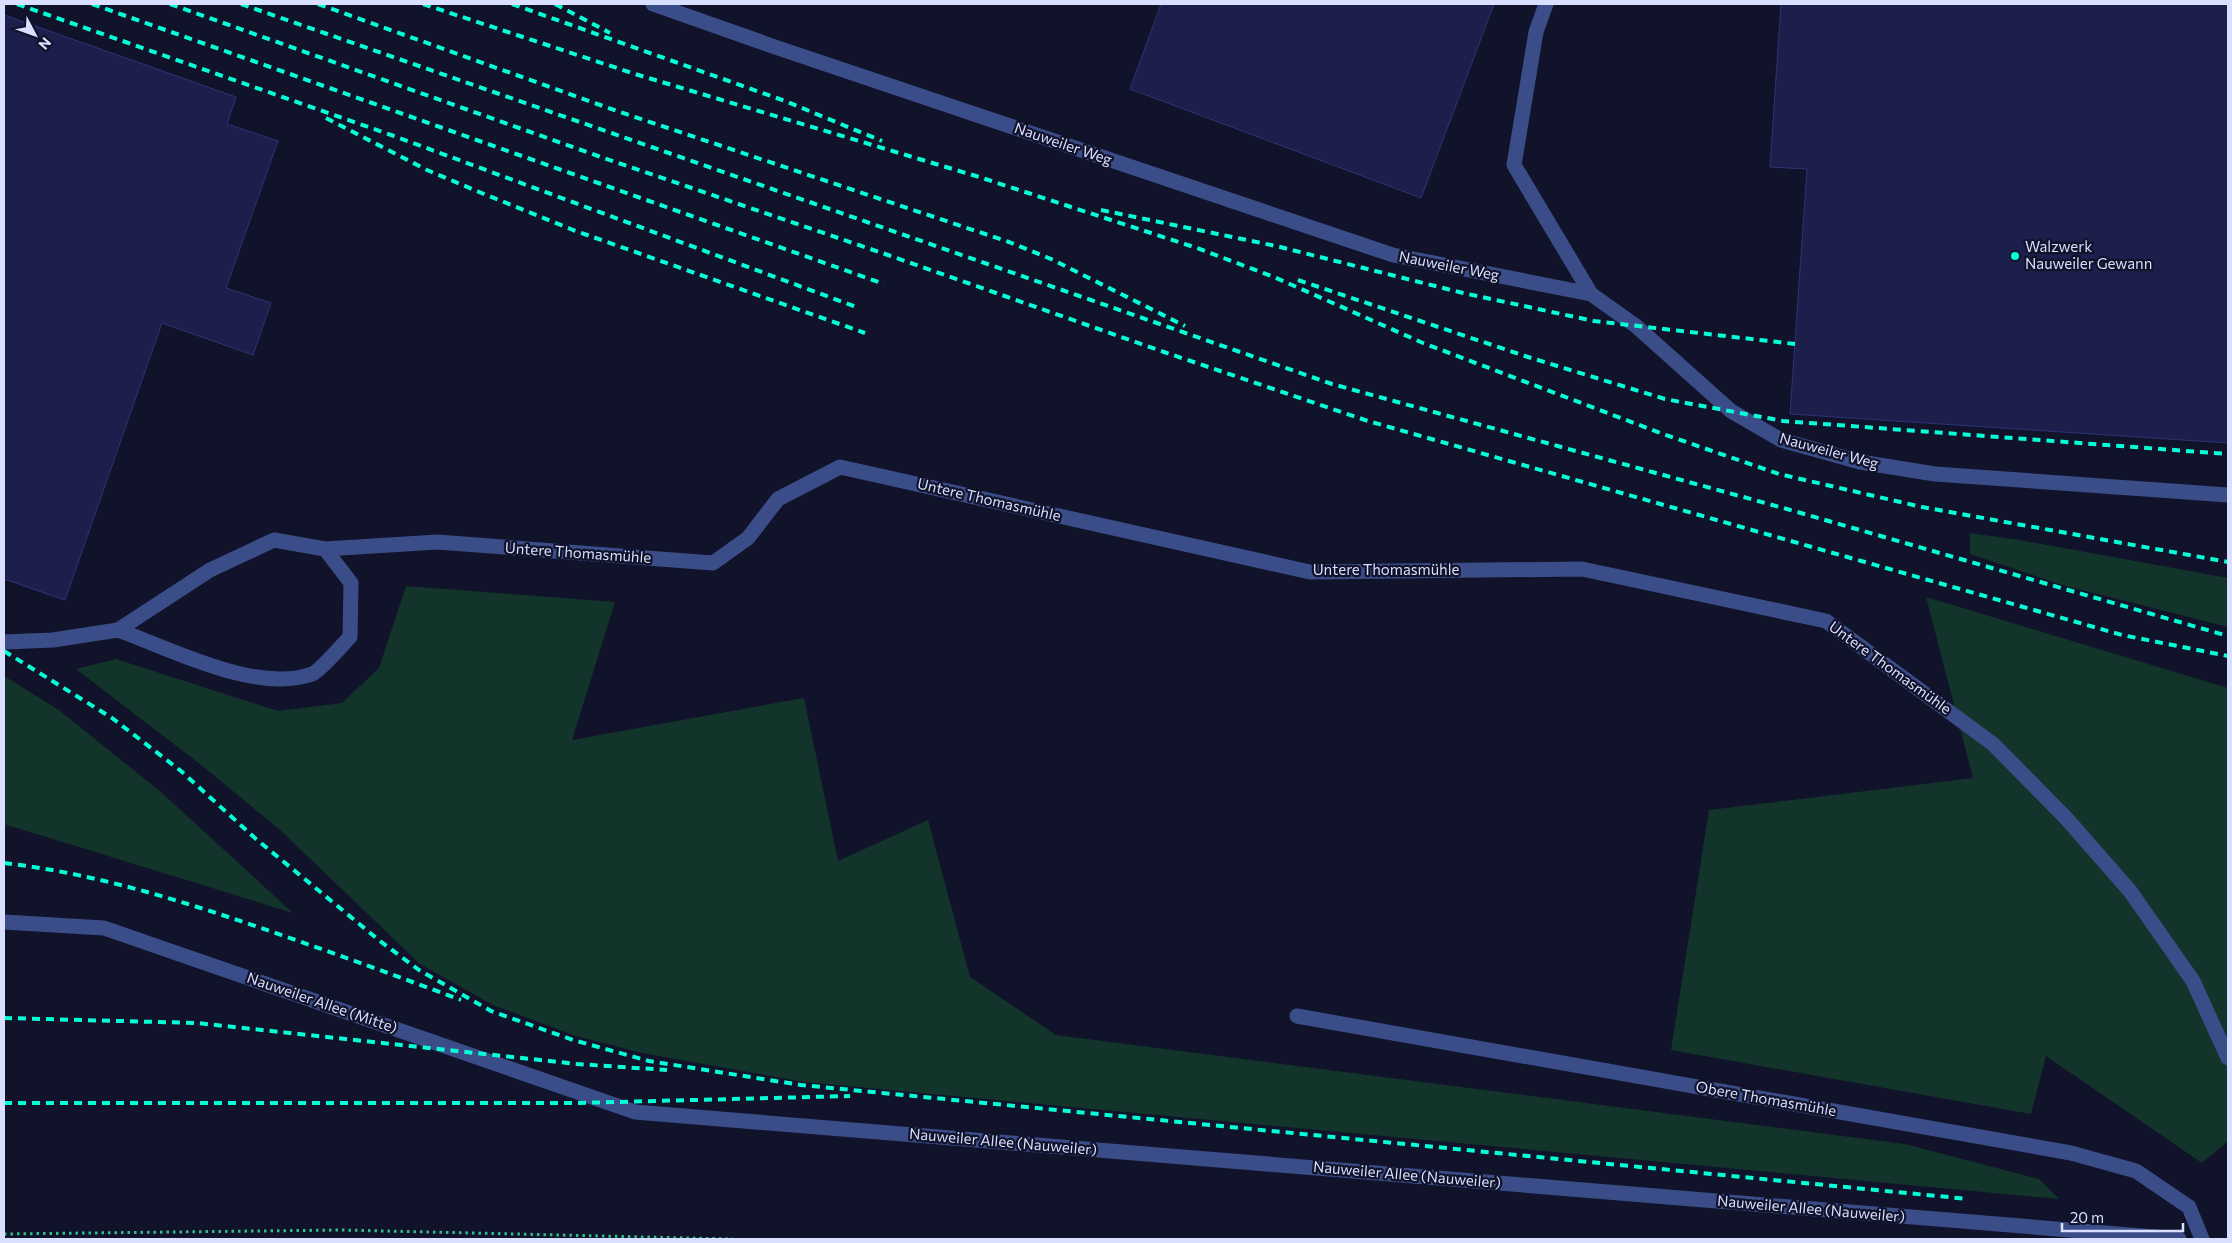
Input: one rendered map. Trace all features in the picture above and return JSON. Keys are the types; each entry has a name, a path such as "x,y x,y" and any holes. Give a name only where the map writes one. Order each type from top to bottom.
{"lane":[{"name":"Nauweiler Weg","path":"653,4 778,48 1393,255 1591,294 1636,326 1731,411 1781,440 1860,462 1935,474 2228,494"},
{"path":"1546,4 1536,32 1514,165 1591,294"},
{"name":"Untere Thomasmühle","path":"118,630 210,570 274,540 325,549 437,542 713,563 748,538 778,499 840,467 1310,572 1582,569 1826,621 1993,744 2066,818 2130,891 2193,981 2228,1058"},
{"path":"4,642 53,640 118,630 223,670 273,680 313,674 350,637 351,583 325,549"},
{"name":"Nauweiler Allee (Mitte)","path":"4,922 104,928 634,1112"},
{"name":"Obere Thomasmühle","path":"1296,1016 2071,1153 2136,1171 2189,1207 2202,1239"},
{"name":"Nauweiler Allee (Nauweiler)","path":"634,1112 2180,1239"}],"path":[{"path":"4,1234 342,1230 733,1239"}],"green space":[{"path":"1970,533 2019,540 2228,578 2228,627 2062,585 1970,554"},
{"path":"406,586 615,602 572,740 804,698 838,861 928,820 970,977 1056,1035 1905,1144 2039,1179 2059,1199 804,1082 642,1053 576,1036 493,1005 420,964 280,830 205,768 76,669 116,659 278,711 342,703 379,668"},
{"path":"1926,597 2228,688 2228,1141 2202,1163 2046,1056 2031,1114 1671,1050 1709,810 1973,778"},
{"path":"4,676 59,710 162,793 293,913 4,824"}],"building":[{"path":"1161,4 1494,4 1421,198 1130,89"},
{"name":"Walzwerk Nauweiler Gewann","path":"1781,4 2228,4 2228,443 1790,414 1807,169 1770,167"},
{"path":"4,15 236,97 227,124 278,141 226,288 271,303 253,355 162,323 65,600 4,579"}],"railway":[{"path":"17,4 394,136 859,308"},
{"path":"92,4 884,284"},
{"path":"170,4 598,156 1368,421 2122,635 2228,656"},
{"path":"241,4 1332,384 1787,509 2228,636"},
{"path":"318,4 617,111 1009,242 1051,259 1185,326"},
{"path":"423,4 635,74 976,176 1197,248 1274,277 1423,343 1663,434 1779,474 1922,507 2228,562"},
{"path":"512,4 785,101 882,141"},
{"path":"555,4 610,33"},
{"path":"326,118 427,170 573,230 865,333"},
{"path":"1101,210 1276,246 1463,293 1594,321 1795,344"},
{"path":"1298,280 1528,357 1665,399 1783,421 2228,454"},
{"path":"4,651 112,718 181,771 256,839 380,941 419,970 491,1011 573,1040 649,1061 801,1085 1968,1199"},
{"path":"4,863 69,873 166,897 361,963 461,1000"},
{"path":"4,1018 197,1023 577,1064 667,1070"},
{"path":"4,1103 577,1103 850,1096"}],"place":[{"name":"Walzwerk Nauweiler Gewann","path":"2015,256"}]}
